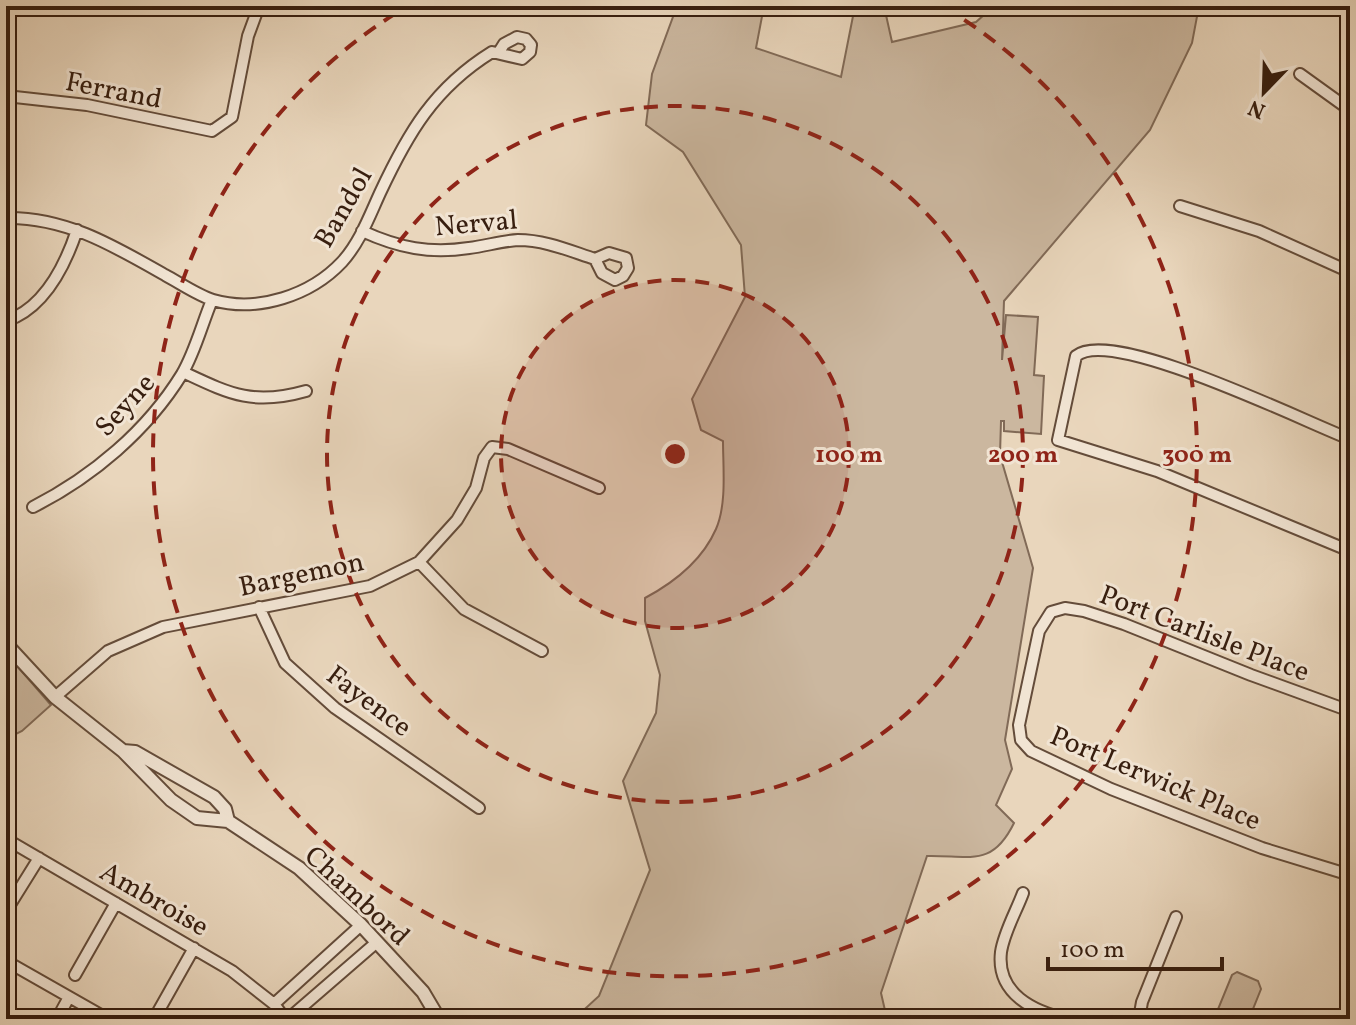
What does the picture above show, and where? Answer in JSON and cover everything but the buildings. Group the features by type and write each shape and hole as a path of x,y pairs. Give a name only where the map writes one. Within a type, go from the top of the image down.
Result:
{"street":[{"name":"Ferrand","path":"6,96 87,105 212,131 232,117 248,36 259,6"},
{"name":"Bandol","path":"6,218 53,223 115,245 212,300 257,303 280,299 303,291 337,267 352,251 399,155 419,122 445,87 466,68 492,52 499,52"},
{"path":"1300,74 1350,110"},
{"path":"1180,206 1259,231 1350,272"},
{"path":"6,321 36,302 55,281 77,230"},
{"name":"Nerval","path":"362,231 418,251 529,241 595,259"},
{"name":"Seyne","path":"33,507 65,491 131,437 183,372 212,300"},
{"path":"1350,439 1200,375 1104,350 1085,350 1076,356 1072,364 1058,440 1157,471 1350,551"},
{"path":"183,372 234,394 255,399 285,397 306,391"},
{"name":"Bargemon","path":"55,697 108,651 163,627 370,586 419,562 457,520 476,488 484,458 492,447 508,449 599,488"},
{"path":"419,562 464,609 542,651"},
{"name":"Fayence","path":"259,607 285,663 335,708 479,808"},
{"name":"Port Carlisle Place","path":"1032,665 1043,622 1051,612 1065,608 1124,624 1350,711"},
{"name":"Chambord","path":"6,644 55,697 123,751 169,797 197,818 226,815"},
{"name":"Port Lerwick Place","path":"1032,665 1019,725 1021,740 1031,751 1186,820 1350,875"},
{"name":"Chambord","path":"123,751 135,752 214,797 226,815 299,868 377,942 423,992 439,1019"},
{"path":"169,797 181,777"},
{"name":"Ambroise","path":"6,839 232,971 274,1004 286,1019 377,942"},
{"path":"6,911 39,858"},
{"path":"1023,893 1001,952 1004,977 1010,990 1029,1007 1068,1019"},
{"path":"75,975 116,903"},
{"path":"1139,1019 1142,1002 1176,917"},
{"path":"274,1004 361,925"},
{"path":"154,1019 194,948"},
{"path":"6,961 108,1019"},
{"path":"57,1019 69,997"}],"shaded area":[{"path":"677,6 764,6 756,48 841,77 855,6 884,6 892,42 976,22 994,6 1199,6 1192,43 1150,130 1004,301 1002,360 1006,315 1038,317 1034,375 1044,376 1041,434 1004,431 1004,421 1001,421 1000,455 1033,568 1005,740 1012,769 996,805 1014,823 1006,837 988,853 968,857 927,856 881,993 887,1019 574,1019 599,996 650,870 623,781 656,713 660,675 645,621 645,598 677,578 695,561 716,529 724,485 723,441 701,430 692,399 745,297 741,245 683,152 646,125 652,74"},
{"path":"6,653 51,705 22,731 6,739"},
{"path":"1237,972 1258,981 1261,989 1249,1019 1214,1019 1232,975"}]}
